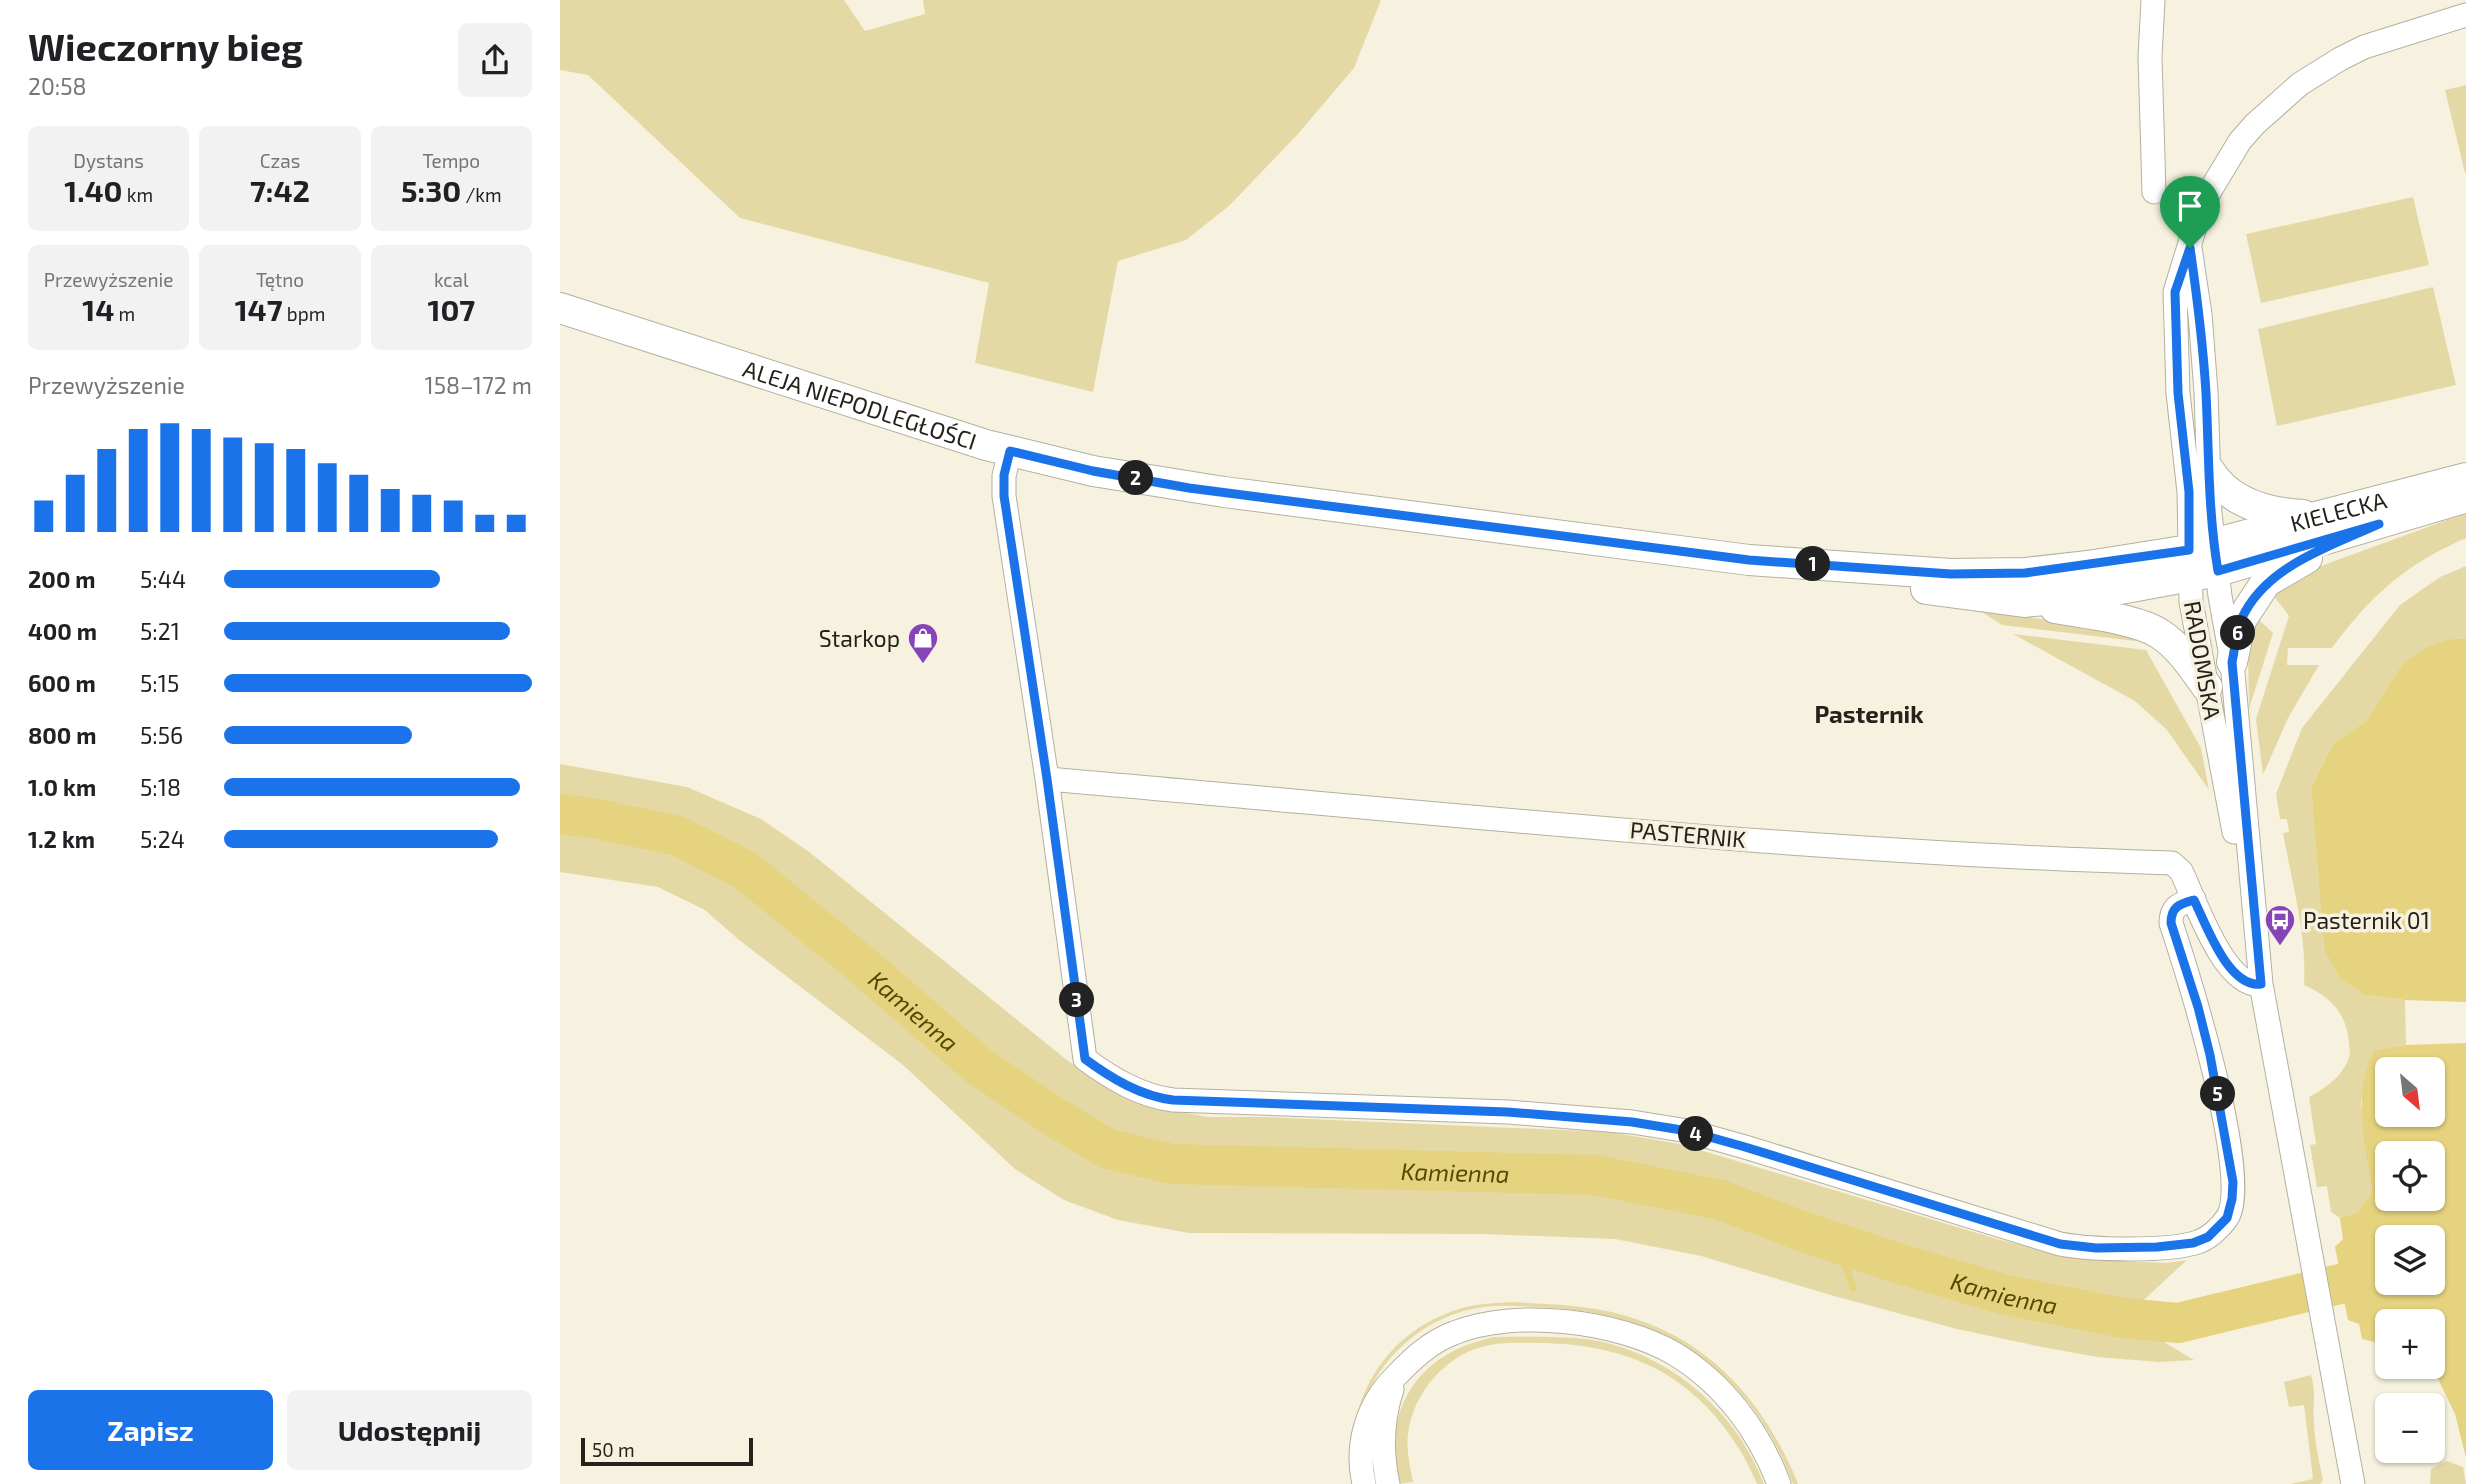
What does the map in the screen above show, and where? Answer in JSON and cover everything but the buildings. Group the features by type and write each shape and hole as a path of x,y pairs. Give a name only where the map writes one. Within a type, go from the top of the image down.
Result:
{"main road":[{"name":"ALEJA NIEPODLEGŁOŚCI","path":"560,308 1010,451 1093,471 1189,488 1749,560 2024,602 2077,597 2203,561"},
{"path":"2208,470 2223,489 2249,504 2267,511 2317,516"},
{"name":"KIELECKA","path":"2203,561 2317,516 2466,478"},
{"name":"KIELECKA","path":"2203,561 2379,524 2466,498"},
{"path":"2232,662 2241,620 2266,582 2299,561 2379,524"},
{"name":"ALEJA NIEPODLEGŁOŚCI","path":"1749,560 1951,574 2025,573 2203,561"},
{"path":"2024,602 2149,628 2179,650 2207,687"}],"street":[{"path":"2153,0 2150,57 2154,192"},
{"path":"2203,561 2189,492 2178,393 2175,292 2202,204 2226,163 2255,124 2292,90 2324,68 2364,47 2466,15"},
{"path":"2190,248 2200,314 2208,470 2203,561"},
{"path":"1010,451 1004,475 1004,496 1047,779 1085,1059 1116,1081 1157,1097 1173,1100 1555,1115 1632,1122 1688,1131 1824,1169 2039,1238 2081,1248 2157,1247 2193,1243 2208,1237 2222,1223 2230,1212 2232,1199 2230,1155 2201,1017 2171,923 2171,914 2177,905 2194,900"},
{"name":"RADOMSKA","path":"2203,561 2232,662 2261,984 2353,1484"},
{"name":"RADOMSKA","path":"2203,561 2190,602 2255,935"},
{"name":"PASTERNIK","path":"1047,779 1789,843 2044,859 2172,863 2181,871 2229,967 2246,982 2261,984"},
{"path":"1364,1484 1360,1455 1366,1422 1380,1395 1401,1370 1432,1344 1452,1333 1488,1323 1523,1320 1587,1324 1622,1331 1655,1343 1674,1354 1709,1378 1725,1395 1753,1431 1779,1484"},
{"path":"1388,1484 1384,1460 1384,1430 1391,1392 1401,1370"}],"shaded area":[{"path":"560,0 844,0 865,31 925,14 923,0 1381,0 1354,68 1297,135 1230,205 1186,240 1118,261 1093,392 975,363 989,283 740,218 588,75 560,70"},
{"path":"2466,85 2466,173 2465,173 2445,90"},
{"path":"2413,197 2429,265 2261,303 2246,234"},
{"path":"2433,287 2456,385 2277,426 2258,329"},
{"path":"2466,513 2466,538 2425,559 2391,583 2361,612 2332,648 2288,648 2287,665 2319,665 2288,718 2263,775 2256,719 2289,616 2273,595 2310,570"},
{"path":"2466,566 2466,638 2451,639 2402,664 2367,720 2333,744 2311,788 2324,949 2365,995 2405,1000 2406,1045 2376,1050 2361,1102 2372,1192 2358,1212 2340,1218 2331,1212 2327,1186 2317,1187 2310,1145 2316,1144 2309,1097 2328,1085 2348,1062 2348,1033 2336,1007 2304,985 2301,928 2283,833 2289,832 2287,819 2280,819 2276,794 2302,728 2400,605 2440,577"},
{"path":"1977,609 2136,634 2135,641 2002,625"},
{"path":"2255,616 2273,633 2249,709 2248,643"},
{"path":"2013,634 2146,650 2201,748 2209,790 2167,730 2135,701"},
{"path":"2466,638 2466,1002 2405,1000 2365,995 2340,978 2324,949 2311,788 2333,744 2367,720 2402,664 2428,647 2451,639"},
{"path":"560,764 687,787 761,819 808,851 1068,1061 1128,1097 1169,1110 1208,1117 1265,1117 1609,1132 1680,1144 1997,1239 2050,1252 2115,1261 2167,1263 2187,1260 2124,1318 2194,1360 2159,1362 2097,1357 2037,1346 1957,1329 1701,1256 1615,1239 1482,1234 1189,1233 1118,1220 1064,1200 1015,1169 903,1065 739,940 705,910 658,887 560,872"},
{"path":"2466,1043 2466,1458 2455,1414 2438,1379 2445,1379 2445,1309 2375,1309 2375,1342 2362,1339 2359,1324 2348,1320 2342,1290 2348,1287 2347,1278 2341,1277 2335,1247 2343,1239 2340,1218 2358,1212 2372,1192 2362,1101 2368,1067 2375,1050 2406,1045"},
{"path":"1514,1302 1589,1308 1626,1316 1660,1328 1691,1345 1718,1366 1743,1391 1764,1419 1798,1484 1793,1484 1777,1447 1745,1399 1718,1371 1685,1347 1649,1329 1612,1317 1573,1310 1510,1306 1484,1307 1443,1318 1425,1328 1393,1356 1369,1390 1361,1410 1357,1436 1356,1484 1352,1484 1354,1425 1362,1398 1375,1373 1392,1351 1412,1332 1437,1318 1466,1307"},
{"path":"1495,1337 1586,1339 1615,1345 1670,1370 1716,1408 1735,1431 1752,1457 1764,1484 1757,1484 1730,1435 1706,1406 1662,1372 1633,1359 1602,1350 1554,1343 1520,1343 1496,1344 1475,1349 1460,1356 1435,1376 1417,1403 1411,1418 1408,1446 1413,1482 1397,1484 1394,1456 1396,1431 1402,1408 1412,1388 1426,1370 1445,1356 1468,1345"},
{"path":"2311,1375 2314,1389 2315,1438 2323,1480 2320,1484 2290,1484 2313,1479 2304,1405 2289,1407 2284,1382"},
{"path":"2445,1462 2463,1467 2466,1484 2430,1484 2431,1469"}],"waterway":[{"name":"Kamienna","path":"560,814 593,818 678,836 745,870 856,960 980,1067 1108,1149 1172,1164 1595,1175 1721,1200 1801,1231 1900,1264 2006,1295 2124,1318 2178,1323 2348,1282 2382,1284 2406,1309"},
{"path":"1839,1244 1853,1288"}],"place":[{"name":"Starkop","path":"923,665"},
{"name":"Pasternik 01","path":"2280,947"}],"district":[{"name":"Pasternik","path":"1869,713"}],"route":[{"path":"2190,248 2200,314 2210,514 2218,571 2379,524 2299,561 2266,582 2241,620 2232,662 2261,984 2246,982 2229,967 2194,900 2177,905 2171,914 2171,923 2210,1055 2231,1168 2233,1191 2230,1212 2217,1230 2208,1237 2197,1242 2157,1247 2081,1248 2039,1238 1824,1169 1688,1131 1579,1116 1164,1099 1116,1081 1085,1059 1047,779 1004,496 1004,475 1010,451 1093,471 1189,488 1749,560 1951,574 2025,573 2189,550 2189,492 2178,393 2175,292 2190,248"}]}
